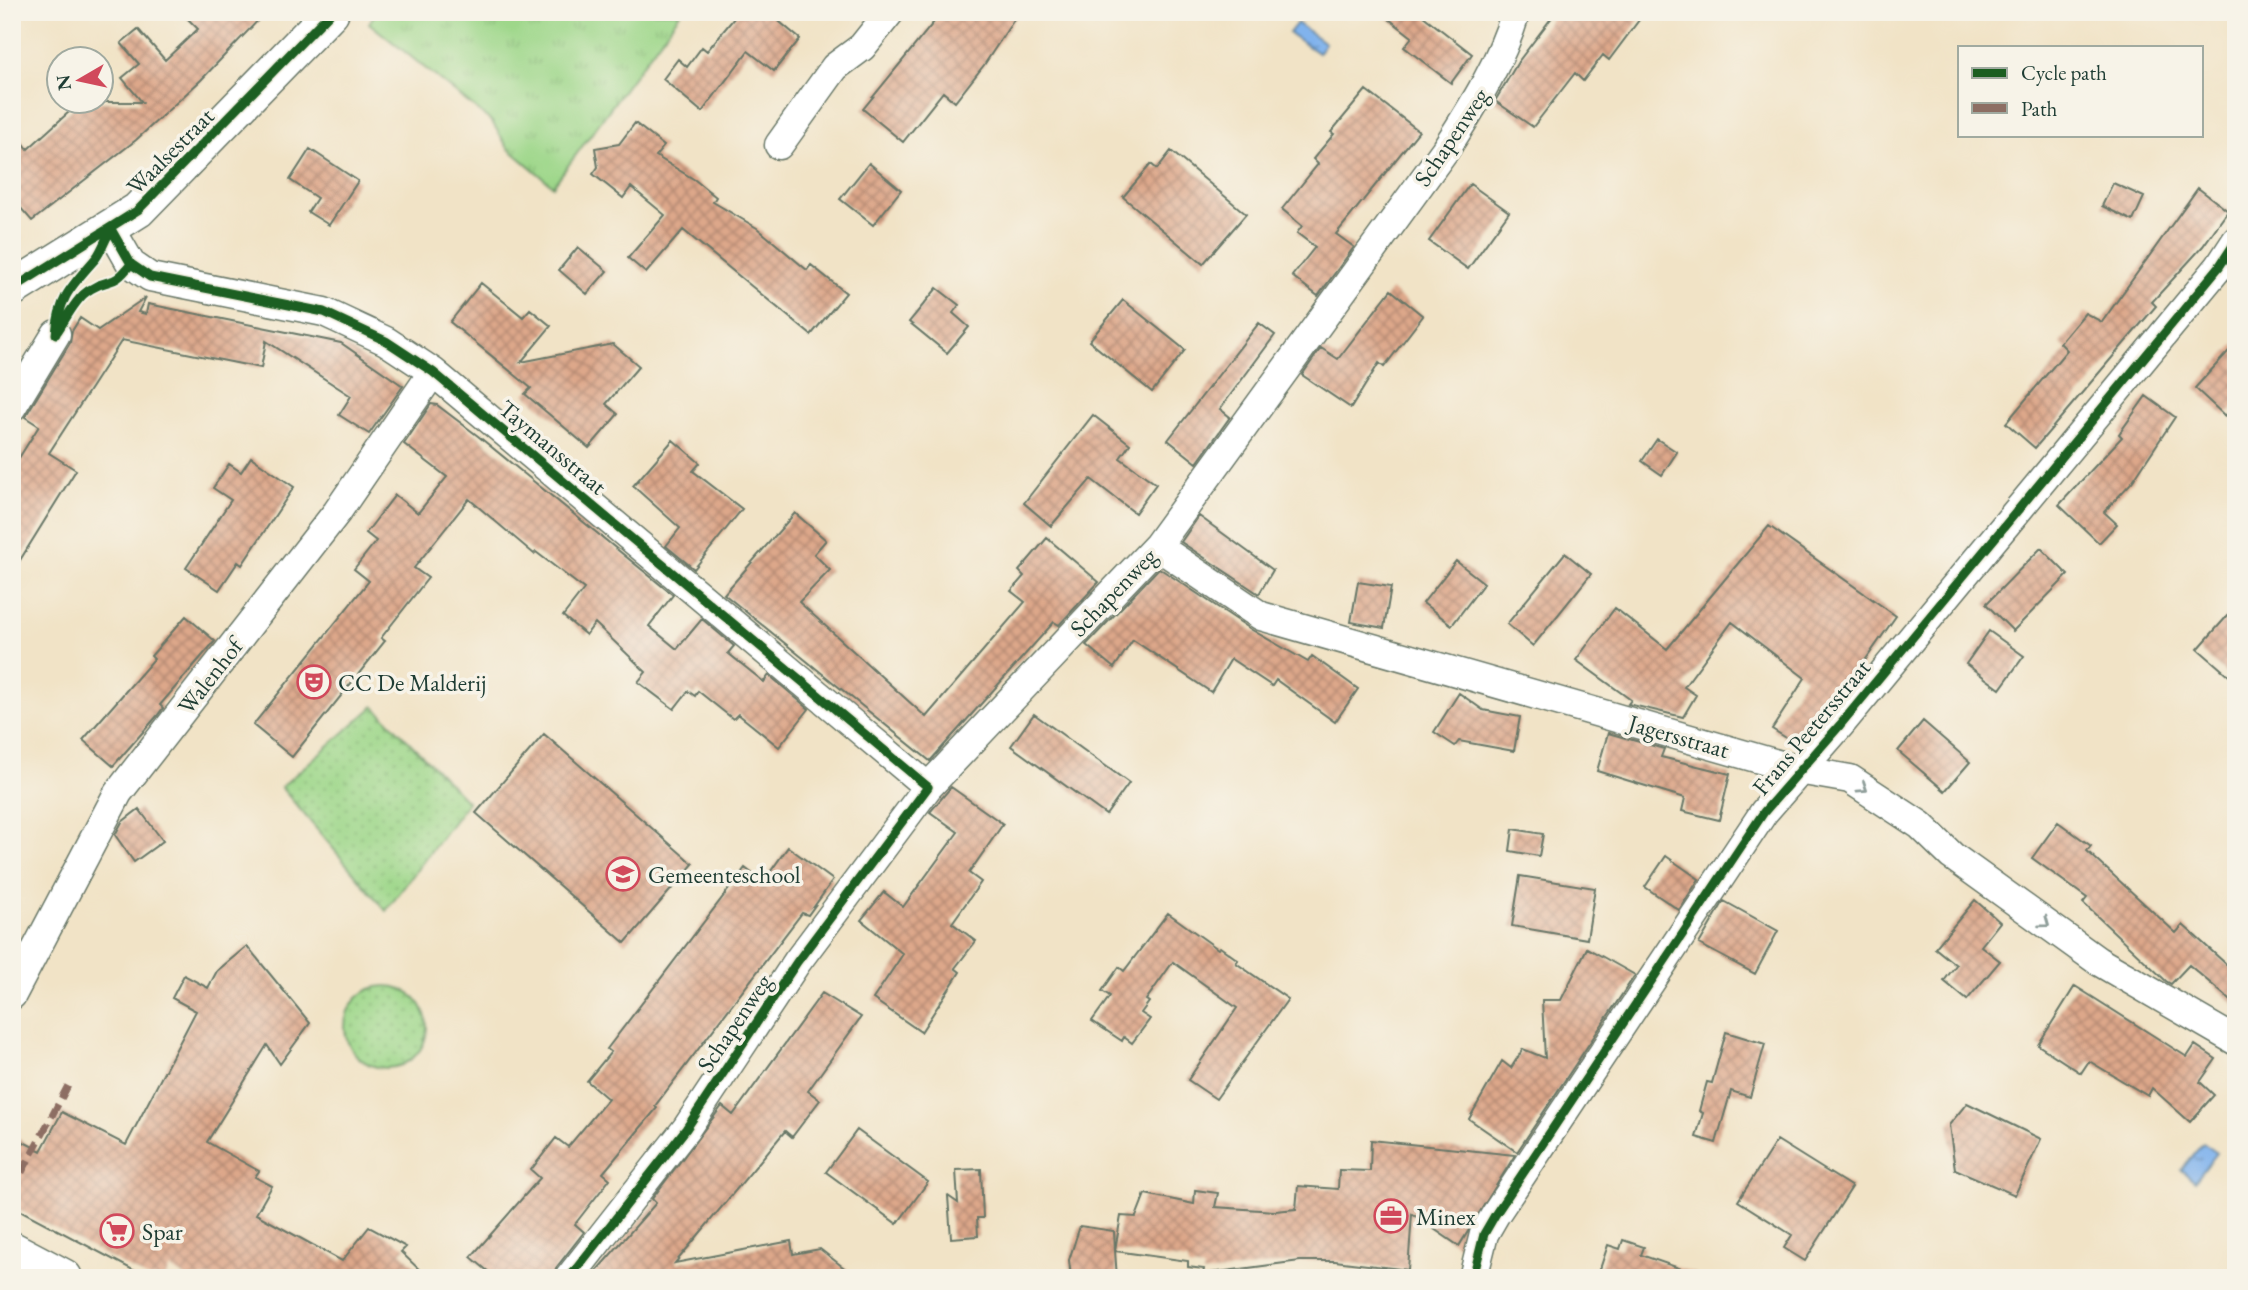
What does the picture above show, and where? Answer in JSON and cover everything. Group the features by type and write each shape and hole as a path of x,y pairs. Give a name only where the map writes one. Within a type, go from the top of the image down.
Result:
{"main road":[{"path":"12,1251 63,1278"}],"street":[{"name":"Waalsestraat","path":"12,289 138,211 331,12"},
{"path":"779,145 835,67 862,47 890,12"},
{"name":"Schapenweg","path":"569,1278 686,1129 797,962 928,787 1157,546 1452,139 1486,88 1516,12"},
{"name":"Taymansstraat","path":"111,229 131,264 150,277 324,312 386,341 433,372 928,787"},
{"name":"Frans Peetersstraat","path":"1473,1278 1484,1234 1746,838 1798,770 1849,715 2219,267 2236,241"},
{"path":"12,407 56,334"},
{"name":"Walenhof","path":"12,995 118,793 337,512 433,372"},
{"name":"Jagersstraat","path":"1157,546 1261,616 1798,770 1850,779 1920,825 1952,856 2098,961 2236,1041"}],"green space":[{"path":"376,12 681,12 553,186 508,148 492,122 369,23"},
{"path":"374,706 468,802 386,911 281,787"},
{"path":"386,986 402,989 415,998 424,1011 427,1027 424,1043 415,1056 402,1065 386,1068 370,1065 357,1056 348,1043 345,1027 348,1011 357,998 370,989"}],"water":[{"path":"1297,23 1325,43 1318,53 1289,33"},
{"path":"2203,1143 2217,1153 2195,1181 2181,1170"}],"building":[{"path":"181,12 266,12 201,80 136,140 32,221 12,198 12,128 28,149 65,116 116,116 116,102 142,102 122,78 139,64 121,43 138,29 165,60 198,29"},
{"path":"739,12 768,12 800,39 774,71 748,51 702,112 663,79 678,59 687,67 702,47 707,51"},
{"path":"942,12 1019,12 984,65 955,102 943,92 903,142 863,109"},
{"path":"1380,12 1418,12 1472,54 1451,83 1404,47 1412,37"},
{"path":"1556,12 1645,12 1609,60 1603,55 1583,81 1575,73 1533,127 1495,101 1518,62"},
{"path":"1366,90 1419,131 1336,234 1354,247 1318,296 1292,276 1315,247 1297,233 1302,226 1282,209 1318,164 1313,159 1334,134 1331,132"},
{"path":"635,123 664,146 656,156 695,180 716,197 713,202 757,228 807,270 811,265 846,293 811,335 683,230 646,273 628,258 665,215 631,187 623,198 593,174 598,167 595,148 619,144"},
{"path":"310,149 358,181 329,225 308,212 317,198 290,180"},
{"path":"1171,151 1246,214 1203,264 1123,197 1151,164 1157,169"},
{"path":"869,163 901,190 873,225 840,199"},
{"path":"2113,183 2144,197 2133,221 2102,206"},
{"path":"1470,184 1509,212 1468,269 1429,241"},
{"path":"2198,188 2228,211 2203,246 2152,302 2156,306 2035,448 2006,423 2067,350 2060,343 2085,313 2102,322"},
{"path":"578,247 607,271 587,294 559,270"},
{"path":"481,283 523,317 530,309 551,326 521,362 613,344 639,366 606,404 618,414 589,448 525,394 531,388 450,322"},
{"path":"937,288 959,305 953,313 969,327 947,353 909,322"},
{"path":"1391,290 1423,316 1384,367 1379,363 1351,408 1302,375 1321,348 1338,359"},
{"path":"146,297 138,312 146,314 148,304 341,343 403,386 369,434 339,415 351,396 266,341 261,368 122,340 49,453 76,470 12,573 12,469 39,426 25,417 70,343 72,331 80,318 98,330"},
{"path":"1123,300 1185,350 1152,392 1089,341"},
{"path":"1259,323 1275,335 1220,409 1230,417 1197,463 1168,440"},
{"path":"2236,343 2236,405 2225,416 2195,388"},
{"path":"2146,396 2175,417 2132,482 2104,512 2117,524 2099,543 2059,505 2122,437 2119,434"},
{"path":"431,404 437,405 478,436 673,595 649,626 677,649 702,619 734,646 728,653 764,682 769,675 809,709 779,747 738,714 733,719 698,691 695,696 688,691 674,709 638,682 646,672 595,623 586,635 563,616 584,589 536,552 534,554 469,499 414,568 428,578 381,638 385,641 292,757 253,725 369,581 354,569 376,541 366,533 395,495 418,513 447,477 404,444"},
{"path":"1093,415 1130,444 1120,458 1156,484 1135,513 1091,479 1051,526 1024,503"},
{"path":"1657,439 1677,452 1662,475 1642,461"},
{"path":"673,440 700,463 693,471 742,509 694,569 666,546 680,528 633,486"},
{"path":"251,457 294,487 242,565 238,562 219,590 186,568 231,500 213,488 229,464 241,472"},
{"path":"795,513 826,540 814,554 830,570 799,602 926,717 1025,602 1011,591 1024,576 1019,571 1047,538 1099,582 1059,625 1054,622 930,761 724,594"},
{"path":"1199,516 1273,570 1259,594 1181,542"},
{"path":"1769,526 1896,616 1836,702 1831,698 1799,746 1772,729 1805,678 1732,622 1684,687 1696,695 1683,717 1628,704 1631,700 1576,660 1615,608 1667,649"},
{"path":"2041,548 2068,575 2013,631 1986,604"},
{"path":"1565,553 1591,574 1533,646 1507,624"},
{"path":"1456,561 1484,583 1452,625 1423,603"},
{"path":"1159,568 1252,630 1308,662 1312,656 1358,689 1335,722 1276,680 1272,686 1231,659 1211,692 1133,640 1114,668 1086,645"},
{"path":"1358,582 1391,587 1384,628 1351,622"},
{"path":"2236,606 2236,682 2198,649"},
{"path":"186,616 215,641 160,705 163,708 157,716 113,766 83,740 154,659 151,656"},
{"path":"1989,631 2024,656 2000,689 1966,664"},
{"path":"1459,693 1483,710 1520,717 1514,751 1459,741 1455,746 1434,732"},
{"path":"1034,714 1129,783 1106,815 1011,746"},
{"path":"1923,721 1970,762 1945,791 1898,751"},
{"path":"1608,733 1664,749 1661,757 1730,774 1719,820 1682,811 1685,798 1597,771"},
{"path":"544,734 693,864 625,943 476,813"},
{"path":"951,787 1003,824 969,873 981,882 952,923 976,941 955,968 960,972 921,1032 873,999 903,954 861,920 884,892 903,907 958,832 930,812"},
{"path":"139,809 163,841 134,862 115,835 122,822"},
{"path":"2058,822 2091,846 2087,851 2176,933 2183,925 2236,973 2236,1005 2189,965 2171,984 2166,981 2083,903 2087,898 2032,858"},
{"path":"1513,829 1543,834 1539,856 1510,851"},
{"path":"788,847 833,880 808,915 802,913 655,1106 657,1108 603,1173 610,1179 575,1224 584,1232 556,1268 553,1278 496,1278 471,1257 540,1178 531,1170 556,1138 568,1147 608,1099 587,1081 611,1052 607,1049 745,868 763,882"},
{"path":"1666,856 1699,879 1679,910 1645,887"},
{"path":"1520,876 1595,888 1587,939 1512,926"},
{"path":"1975,900 2000,922 1981,946 2000,961 1967,1000 1944,981 1956,965 1935,948"},
{"path":"1724,901 1778,931 1755,974 1699,944"},
{"path":"1168,913 1218,949 1220,947 1238,960 1236,963 1288,999 1216,1099 1188,1080 1237,1008 1173,962 1146,1000 1149,1002 1141,1013 1150,1019 1132,1043 1124,1037 1122,1041 1092,1021 1110,996 1102,991 1119,967 1124,971"},
{"path":"247,946 310,1023 280,1064 267,1045 207,1142 259,1171 255,1177 272,1186 256,1214 342,1261 369,1227 406,1247 401,1252 428,1278 187,1278 170,1268 165,1278 148,1278 12,1206 12,1136 41,1151 62,1112 126,1145 196,1011 172,998 184,975 208,988 217,971"},
{"path":"1587,948 1635,975 1517,1152 1469,1119 1502,1061 1511,1068 1523,1049 1545,1058 1542,1000 1561,1000"},
{"path":"2075,986 2187,1057 2195,1045 2216,1059 2200,1082 2214,1095 2190,1122 2152,1088 2148,1096 2089,1061 2081,1073 2038,1045"},
{"path":"822,993 861,1017 808,1091 820,1100 792,1137 785,1131 675,1263 791,1241 793,1254 820,1249 857,1278 590,1278 656,1203 652,1199 722,1106 733,1115"},
{"path":"1726,1032 1765,1044 1750,1097 1731,1091 1716,1143 1696,1137 1703,1113 1699,1111 1707,1082 1712,1083"},
{"path":"1967,1103 2041,1139 2015,1195 1955,1169 1949,1125"},
{"path":"857,1130 928,1182 897,1224 826,1172"},
{"path":"1371,1140 1515,1155 1459,1246 1412,1214 1408,1270 1335,1261 1300,1261 1203,1274 1204,1269 1188,1267 1188,1261 1115,1251 1117,1278 1071,1278 1069,1260 1080,1226 1114,1231 1115,1250 1121,1216 1136,1217 1145,1194 1194,1204 1195,1190 1218,1193 1215,1207 1275,1211 1296,1209 1298,1186 1338,1189 1339,1170 1370,1171"},
{"path":"1777,1140 1852,1187 1805,1261 1784,1248 1792,1235 1738,1201"},
{"path":"981,1169 983,1218 977,1218 978,1236 951,1238 948,1196 958,1203 956,1170"},
{"path":"1623,1240 1644,1247 1641,1255 1696,1274 1695,1278 1597,1278 1608,1245 1620,1249"}],"marked path":[{"path":"12,1191 71,1080"}],"cycle path":[{"path":"12,289 138,210 331,12"},
{"path":"111,229 131,264 150,277 324,312 386,341 433,372 928,787 797,962 686,1129 569,1278"},
{"path":"56,334 60,310 68,292 98,255 111,229"},
{"path":"1473,1278 1484,1234 1495,1215 1764,812 1840,725 2219,267 2236,241"},
{"path":"57,332 76,302 86,292 115,279 131,264"}],"place":[{"name":"CC De Malderij","path":"314,682"},
{"name":"Gemeenteschool","path":"623,874"},
{"name":"Minex","path":"1391,1216"},
{"name":"Spar","path":"117,1231"}]}
